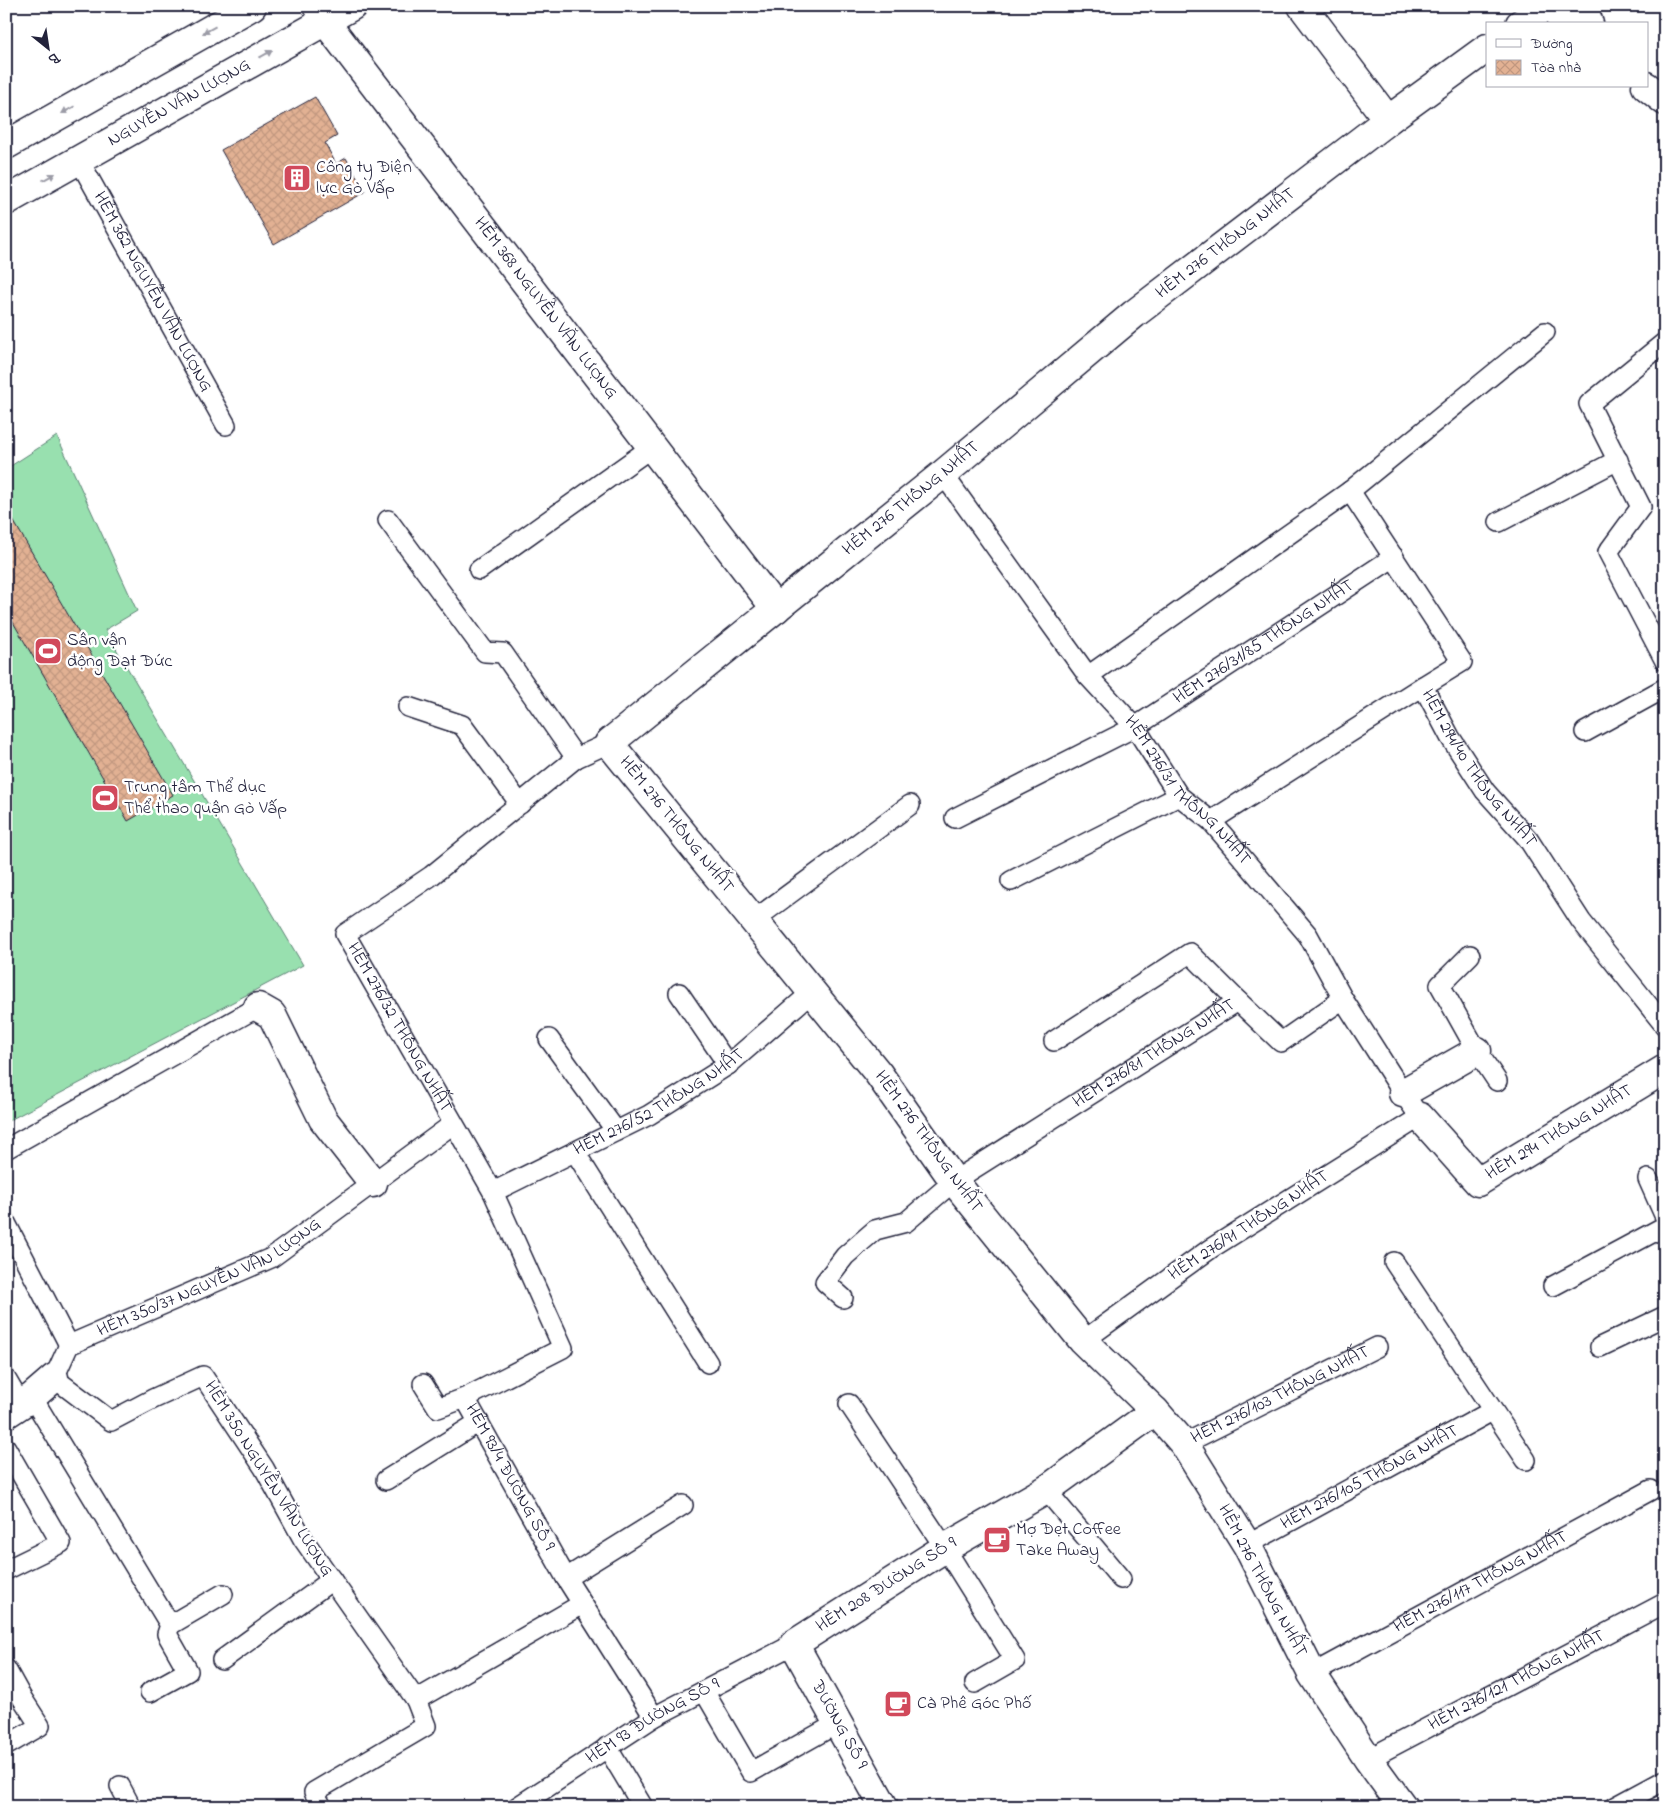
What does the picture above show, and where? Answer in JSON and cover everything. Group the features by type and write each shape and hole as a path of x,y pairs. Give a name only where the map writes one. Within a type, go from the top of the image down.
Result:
{"street":[{"path":"6,145 252,6"},
{"name":"NGUYỄN VĂN LƯỢNG","path":"6,201 79,160 321,14 352,6"},
{"path":"1302,6 1388,120"},
{"path":"1523,22 1547,6 1567,22"},
{"path":"1586,6 1588,22"},
{"name":"HẺM 368 NGUYỄN VĂN LƯỢNG","path":"321,14 776,609"},
{"name":"HẺM 276 THỐNG NHẤT","path":"1403,1807 1368,1759 1312,1674 1247,1546 1184,1444 1082,1341 954,1181 878,1073 609,743 943,474 1134,314 1388,120 1486,49"},
{"path":"1648,88 1665,101"},
{"path":"258,1007 272,1015 323,1119 373,1183"},
{"path":"1403,1093 1477,1051"},
{"name":"HẺM 294 THỐNG NHẤT","path":"1420,1117 1478,1182 1665,1068"},
{"path":"19,1405 54,1378"},
{"name":"HẺM 208 ĐƯỜNG SỐ 9","path":"794,1644 945,1548 1046,1490 1154,1412"},
{"name":"ĐƯỜNG SỐ 9","path":"794,1644 884,1807"}],"lane":[{"name":"HẺM 362 NGUYỄN VĂN LƯỢNG","path":"79,160 226,425"},
{"path":"1088,676 1350,491 1545,332"},
{"path":"1665,342 1590,404 1641,508 1608,552 1665,661"},
{"path":"479,570 652,447"},
{"path":"1499,522 1618,460"},
{"name":"HẺM 276/31 THỐNG NHẤT","path":"943,474 1088,676 1136,727 1179,796 1211,820 1308,935 1343,999 1420,1117"},
{"name":"HẺM 294/40 THỐNG NHẤT","path":"1350,491 1462,662 1423,686 1450,736 1485,791 1528,840 1581,921 1665,1026"},
{"path":"388,520 485,652 503,653 576,758"},
{"name":"HẺM 276/31/85 THỐNG NHẤT","path":"955,818 1136,727 1394,557"},
{"path":"1211,820 1423,686"},
{"path":"1585,732 1665,688"},
{"path":"408,707 462,725 520,804"},
{"name":"HẺM 276/32 THỐNG NHẤT","path":"493,1192 345,934 431,876 576,758 609,743"},
{"path":"1011,881 1179,796"},
{"path":"754,920 910,805"},
{"name":"HẺM 276/81 THỐNG NHẤT","path":"843,1298 825,1282 845,1256 875,1230 906,1222 954,1181 1238,1001 1190,954 1054,1041"},
{"path":"1470,955 1440,985 1477,1051 1497,1081"},
{"path":"679,993 728,1065"},
{"name":"HẺM 276/52 THỐNG NHẤT","path":"493,1192 649,1115 728,1065 811,993"},
{"path":"1238,1001 1281,1042 1343,999"},
{"path":"6,1149 258,1007"},
{"path":"550,1039 616,1131"},
{"name":"HẺM 276/91 THỐNG NHẤT","path":"1082,1341 1210,1249 1420,1117"},
{"name":"HẺM 350/37 NGUYỄN VĂN LƯỢNG","path":"69,1345 271,1258 453,1124"},
{"path":"575,1152 708,1363"},
{"path":"1648,1179 1665,1217"},
{"name":"HẺM 93/4 ĐƯỜNG SỐ 9","path":"493,1192 563,1348 465,1398 566,1578 654,1717"},
{"path":"6,1223 69,1345 54,1378"},
{"path":"1553,1286 1665,1226"},
{"path":"1394,1262 1526,1460"},
{"path":"1600,1347 1665,1316"},
{"name":"HẺM 276/103 THỐNG NHẤT","path":"1184,1444 1376,1347"},
{"name":"HẺM 350 NGUYỄN VĂN LƯỢNG","path":"54,1378 111,1421 203,1376 264,1468 303,1539 416,1700 426,1726 314,1792 322,1807"},
{"path":"6,1378 19,1405 170,1625"},
{"path":"423,1384 438,1408 465,1398"},
{"path":"849,1404 945,1548 1015,1660 975,1683"},
{"name":"HẺM 276/105 THỐNG NHẤT","path":"1247,1546 1492,1411"},
{"path":"386,1480 479,1422"},
{"path":"6,1448 62,1543 6,1570"},
{"path":"1046,1490 1121,1579"},
{"name":"HẺM 276/117 THỐNG NHẤT","path":"1312,1674 1651,1490"},
{"path":"566,1578 683,1505"},
{"path":"222,1660 332,1580"},
{"path":"150,1692 188,1671 167,1634 170,1625 223,1594"},
{"name":"HẺM 276/121 THỐNG NHẤT","path":"1368,1759 1665,1603"},
{"path":"416,1700 582,1604"},
{"name":"HẺM 93 ĐƯỜNG SỐ 9","path":"517,1807 654,1717 794,1644"},
{"path":"6,1669 40,1726 9,1744"},
{"path":"704,1691 751,1772 838,1723"},
{"path":"607,1747 642,1807"},
{"path":"1615,1807 1665,1780"},
{"path":"120,1786 131,1807"}],"green space":[{"name":"Trung tâm Thể dục Thể thao quận Gò Vấp","path":"57,436 137,611 105,630 303,965 6,1122 6,469"}],"building":[{"name":"Công ty Điện lực Gò Vấp","path":"315,97 337,136 325,143 336,164 346,158 365,192 274,244 221,150"},
{"path":"6,508 173,795 128,821 6,610"}],"place":[{"name":"Công ty Điện lực Gò Vấp","path":"297,178"},
{"name":"Sân vận động Đạt Đức","path":"48,651"},
{"name":"Trung tâm Thể dục Thể thao quận Gò Vấp","path":"105,798"},
{"name":"Mợ Đẹt Coffee Take Away","path":"997,1540"},
{"name":"Cà Phê Góc Phố","path":"898,1704"}]}
